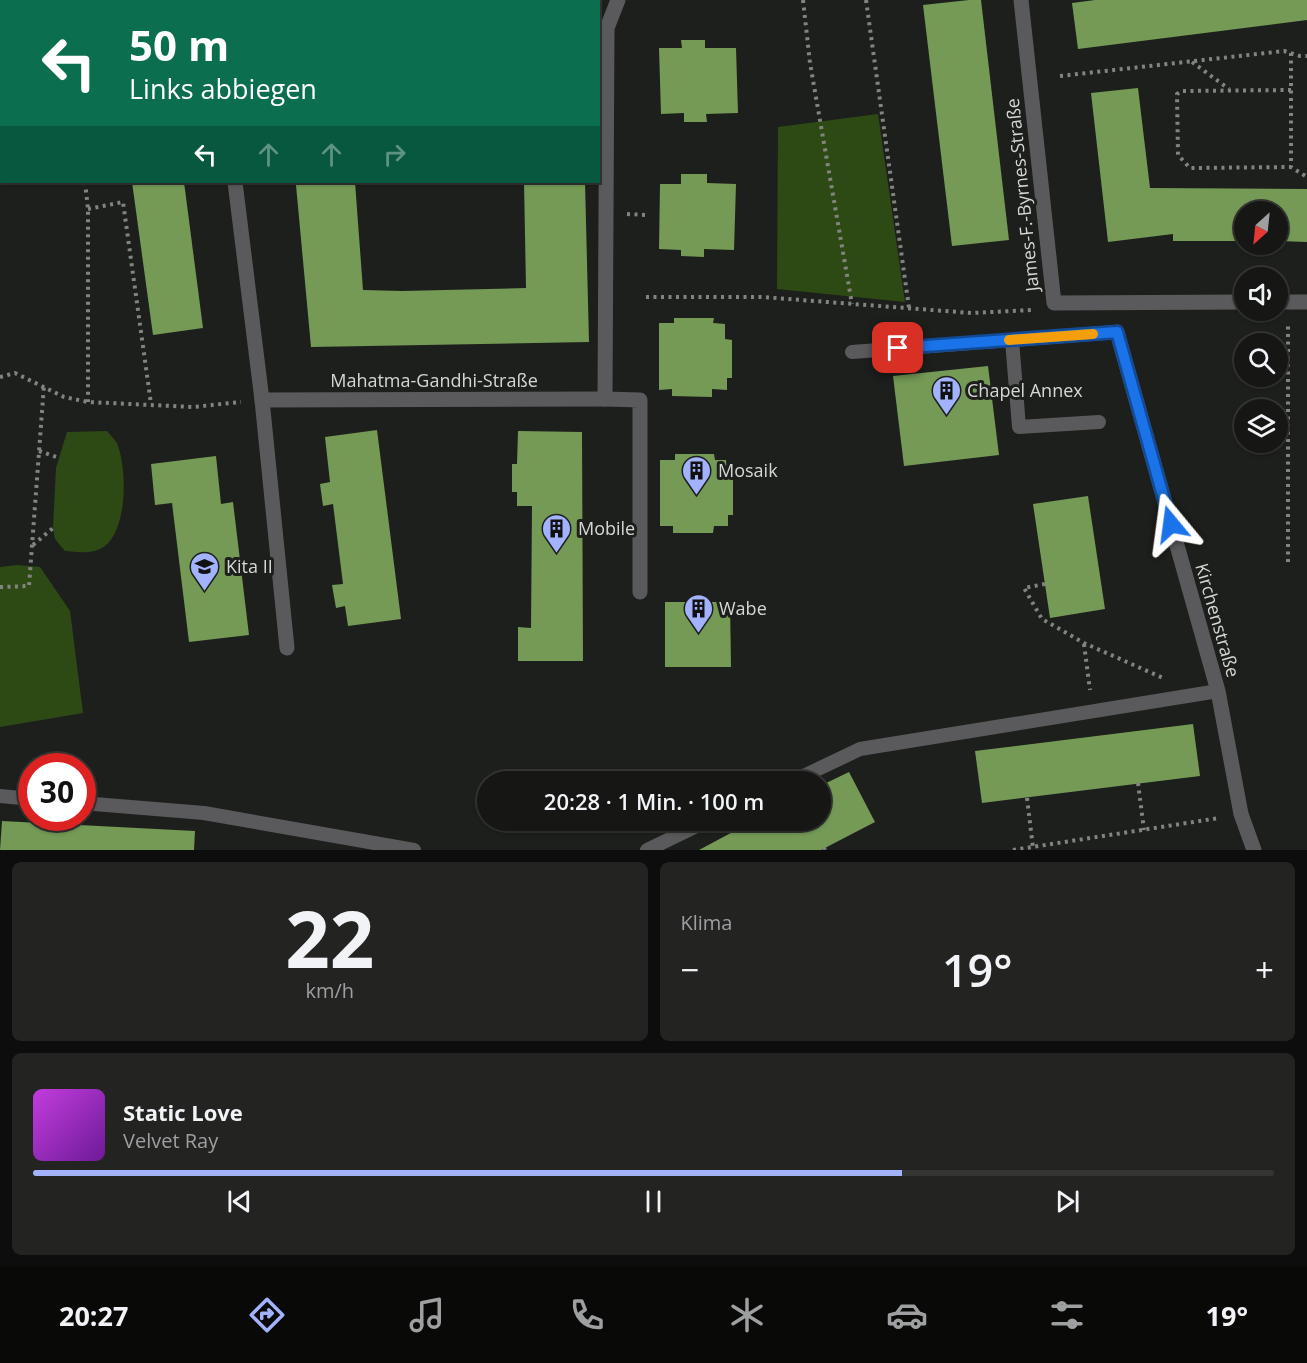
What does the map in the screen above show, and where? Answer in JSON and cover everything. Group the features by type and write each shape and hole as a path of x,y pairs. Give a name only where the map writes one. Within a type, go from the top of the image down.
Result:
{"street":[{"path":"606,399 607,28 618,0"},
{"name":"James-F.-Byrnes-Straße","path":"1021,0 1054,303 1234,302"},
{"path":"236,183 262,400 287,648"},
{"path":"1288,302 1307,302"},
{"name":"Kirchenstraße","path":"1117,332 1218,691 1240,814 1254,850"},
{"name":"Mahatma-Gandhi-Straße","path":"262,400 640,400 640,592"}],"lane":[{"path":"852,352 1117,332"},
{"path":"1012,340 1019,427 1099,422"},
{"path":"813,771 860,748 1218,691"},
{"path":"0,796 18,798"},
{"path":"96,804 204,813 414,850"},
{"path":"647,850 686,831"}],"path":[{"path":"803,0 810,63 852,304"},
{"path":"866,0 909,309"},
{"path":"1060,76 1284,51 1307,56"},
{"path":"1291,53 1292,167"},
{"path":"1191,61 1229,89"},
{"path":"1291,90 1182,91 1177,94 1178,155 1190,168 1292,167 1307,177"},
{"path":"85,183 88,209 88,402"},
{"path":"88,209 123,202 151,404"},
{"path":"646,297 762,297 971,313 1038,310 1054,303"},
{"path":"1283,321 1288,562"},
{"path":"0,377 15,373 44,385 63,397 88,402 193,407 262,400"},
{"path":"0,587 29,586 44,385"},
{"path":"39,451 59,458"},
{"path":"32,545 53,528"},
{"path":"1045,584 1024,588 1042,620 1084,643 1199,694"},
{"path":"1084,643 1093,711"},
{"path":"1138,783 1144,830"},
{"path":"1027,798 1033,848"},
{"path":"1013,850 1240,814"}],"green space":[{"path":"878,114 905,302 777,289 778,127"},
{"path":"107,431 117,444 123,470 123,498 118,526 113,537 102,548 86,552 65,551 55,539 53,528 56,468 67,432"},
{"path":"17,565 40,567 70,611 83,713 0,727 0,567"}],"building":[{"path":"981,0 1009,240 952,246 923,5"},
{"path":"1095,0 1307,0 1307,20 1078,49 1072,3"},
{"path":"681,40 705,40 705,48 736,48 738,113 706,114 707,122 684,122 684,113 661,114 659,48 682,48"},
{"path":"1138,88 1150,188 1307,189 1307,242 1288,241 1288,201 1234,201 1234,241 1173,241 1173,234 1108,242 1091,93"},
{"path":"681,174 707,174 707,183 736,184 734,250 704,249 704,257 681,256 681,250 659,249 660,184 681,184"},
{"path":"132,183 184,183 203,328 153,335"},
{"path":"355,183 363,290 402,291 526,288 524,183 585,183 589,342 311,347 296,185"},
{"path":"674,318 714,318 713,323 725,324 725,339 732,340 732,378 727,378 727,390 712,389 712,397 672,396 672,389 659,390 659,323 674,323"},
{"name":"Chapel Annex","path":"988,366 999,455 904,466 893,376"},
{"path":"377,430 401,619 348,626 345,606 336,608 332,585 343,584 333,504 323,506 320,484 330,482 325,437"},
{"name":"Mobile","path":"518,431 582,432 583,661 518,661 518,627 531,628 532,506 517,506 517,492 512,492 512,464 517,464"},
{"name":"Mosaik","path":"675,454 714,454 715,460 726,460 727,476 733,476 733,515 728,515 728,526 714,526 713,533 673,533 673,526 660,526 660,460 675,460"},
{"path":"216,456 221,504 233,502 249,635 189,642 172,503 155,505 151,464"},
{"path":"1088,496 1105,609 1050,618 1033,504"},
{"name":"Wabe","path":"665,602 730,602 731,667 665,667"},
{"path":"1193,724 1200,776 982,803 975,751"},
{"path":"849,772 875,822 821,850 699,850 734,831 831,831 831,781"},
{"path":"2,821 18,822 18,831 96,831 96,826 195,831 194,850 0,850"}],"slow traffic":[{"path":"1009,340 1093,334"}],"place":[{"name":"Chapel Annex","path":"946,416"},
{"name":"Mosaik","path":"697,496"},
{"name":"Mobile","path":"557,554"},
{"name":"Kita II","path":"205,592"},
{"name":"Wabe","path":"698,634"}],"route":[{"path":"898,348 1117,332 1171,524"}]}
